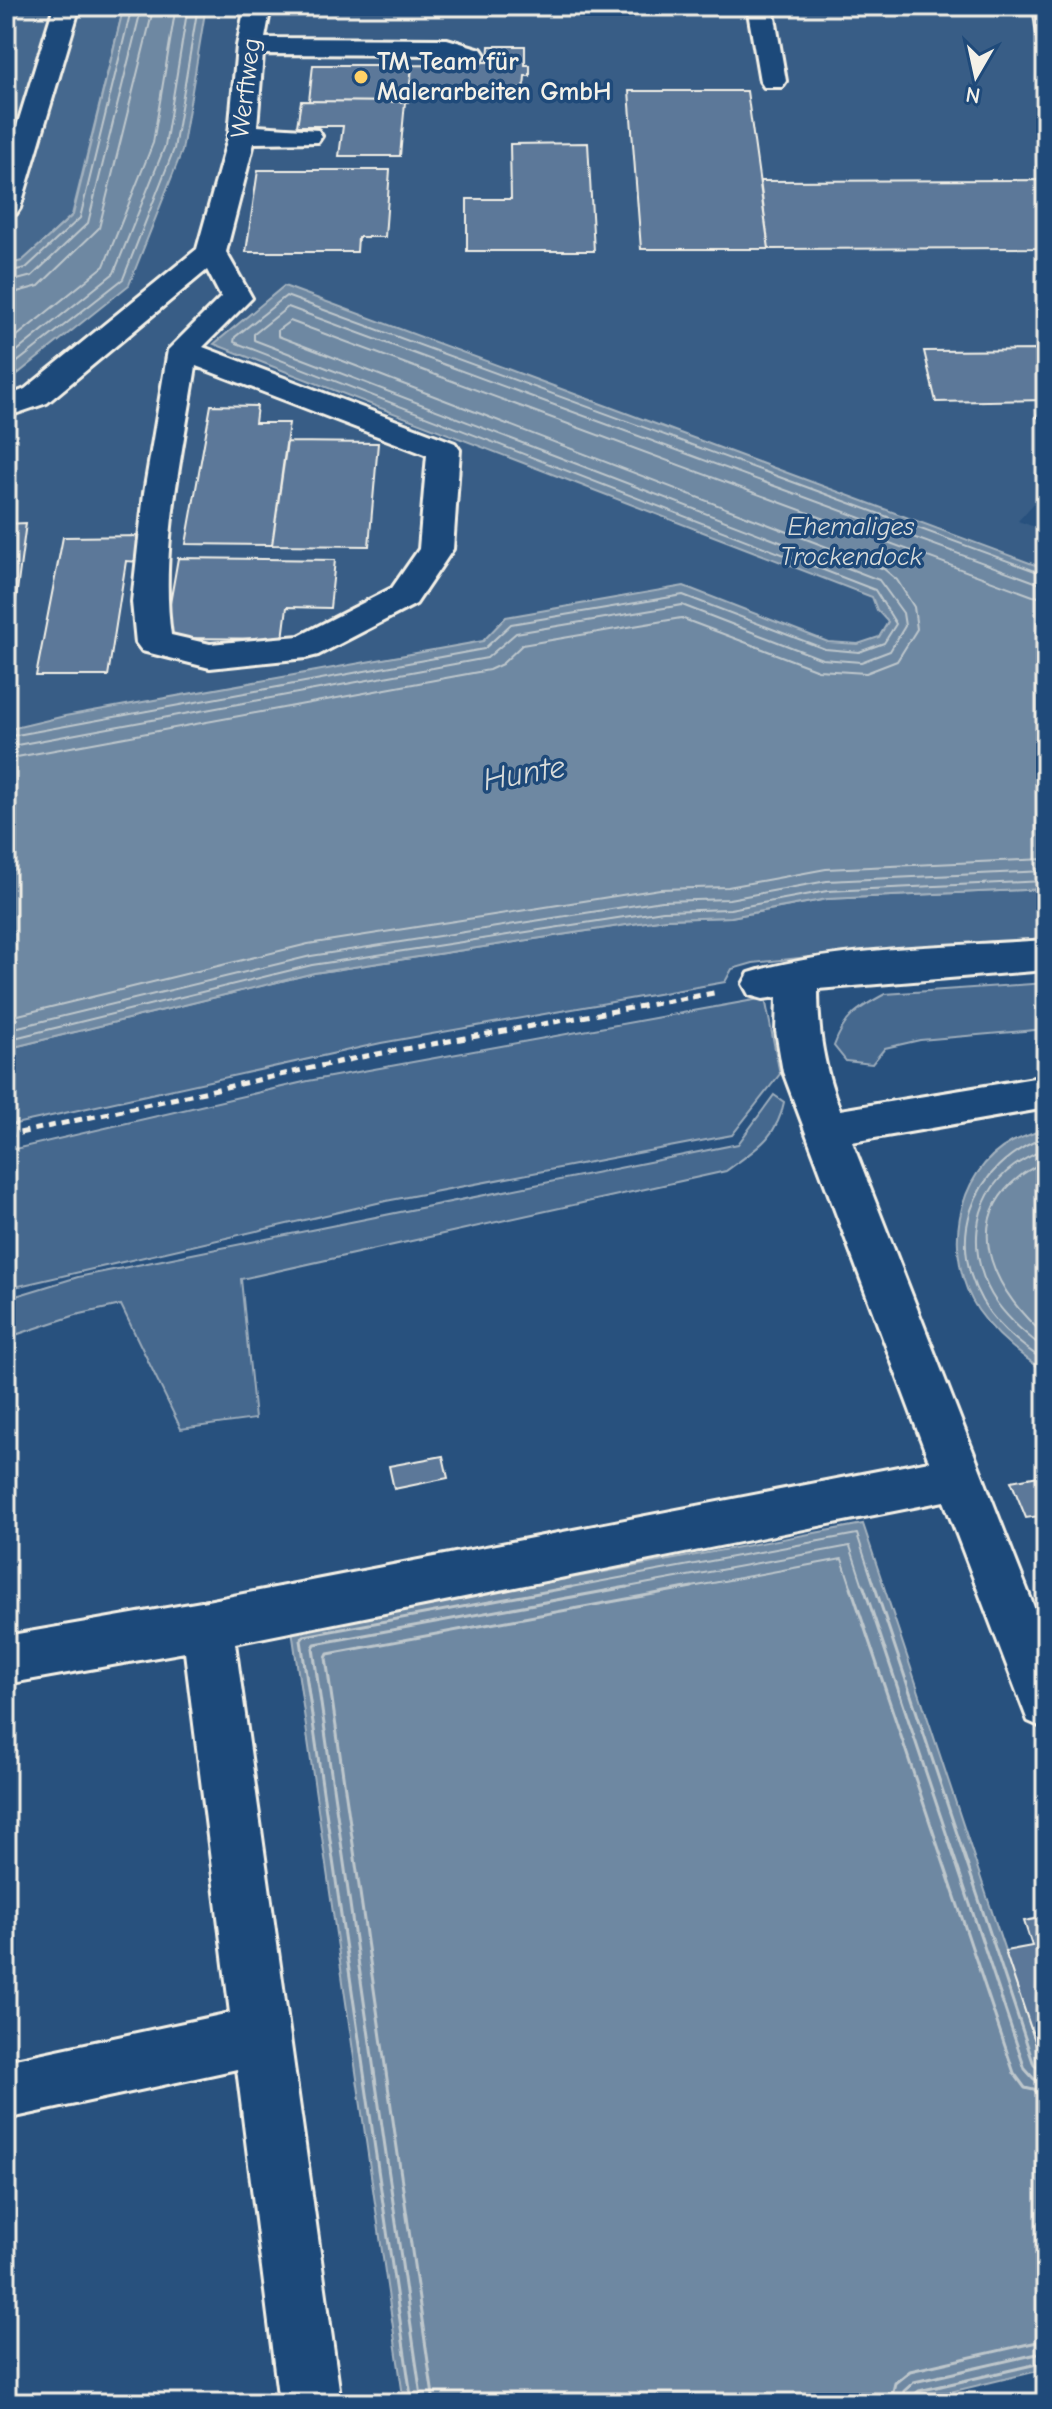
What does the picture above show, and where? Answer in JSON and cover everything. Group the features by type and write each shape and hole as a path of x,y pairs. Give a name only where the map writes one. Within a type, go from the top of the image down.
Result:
{"street":[{"path":"6,208 67,6"},
{"name":"Werftweg","path":"211,252 243,134 250,46 258,6"},
{"path":"760,6 773,81"},
{"path":"250,46 447,47 472,55"},
{"path":"243,134 308,136"},
{"path":"6,408 36,396 211,252 237,298 183,350 160,493 149,602 154,643 210,656 306,647 404,596 436,549 444,450 183,350"},
{"path":"1046,955 837,971 781,982 797,1031 804,1072 1046,1704"},
{"path":"827,1129 1046,1092"},
{"path":"6,1660 207,1625 958,1477"},
{"path":"207,1625 310,2403"},
{"path":"6,2090 262,2035"}],"path":[{"path":"6,1136 305,1068 484,1032 781,982"}],"shaded area":[{"path":"6,6 124,6 72,215 22,262 6,265"},
{"path":"206,6 1046,6 1046,490 1018,521 1046,531 1046,569 937,527 877,610 888,622 879,637 858,644 828,642 684,586 506,617 483,641 65,716 6,730 6,379 15,376 182,151"},
{"path":"1046,889 1046,938 753,963 732,969 725,982 381,1043 6,1126 6,1049 314,973 665,919 731,917 827,899"},
{"path":"1046,983 1046,1029 920,1040 885,1048 872,1064 846,1061 834,1046 853,1014 885,994"},
{"path":"765,998 780,1074 732,1135 386,1201 6,1289 6,1151 308,1081"},
{"path":"774,1095 784,1102 770,1135 726,1171 241,1279 255,1419 181,1429 121,1305 76,1315 6,1338 6,1299 78,1277 738,1144"}],"water":[{"path":"124,6 206,6 182,151 129,285 15,376 6,379 6,265 22,261 73,215"},
{"path":"284,286 1046,569 1046,889 827,899 731,917 665,919 314,973 6,1049 6,730 65,716 483,641 506,617 684,586 828,642 858,644 879,637 888,622 877,610 872,597 214,344"},
{"path":"1046,1128 1046,1372 1009,1344 978,1310 960,1266 958,1242 966,1195 977,1174 992,1156 1012,1142"},
{"path":"863,1524 1046,2074 1046,2369 905,2403 404,2403 292,1630"}],"building":[{"path":"1032,6 1046,6 1046,49 1038,49"},
{"path":"489,46 525,46 525,65 530,65 530,76 525,76 524,89 410,88 412,65 469,66 469,62 488,62"},
{"name":"TM Team für Malerarbeiten GmbH","path":"313,65 412,65 408,102 309,101"},
{"path":"629,91 747,91 769,249 641,249"},
{"path":"301,101 405,102 400,156 339,156 343,126 297,126"},
{"path":"588,143 594,251 467,251 467,199 511,199 510,144"},
{"path":"258,170 390,170 385,237 358,237 357,252 246,252"},
{"path":"1046,180 1046,248 769,249 760,181"},
{"path":"1046,350 1046,400 936,402 924,351"},
{"path":"211,405 257,406 255,423 289,423 272,545 186,544"},
{"path":"287,442 378,443 369,546 272,545"},
{"path":"26,523 15,606 6,606 6,524"},
{"path":"144,536 140,562 126,561 108,676 36,676 63,537"},
{"path":"178,558 335,560 330,608 287,607 283,639 164,638"},
{"path":"443,1456 448,1478 394,1489 389,1466"},
{"path":"1044,1475 1046,1515 1026,1518 1011,1481"},
{"path":"1046,1917 1046,2074 1005,1951 1032,1946 1024,1921"}],"railway":[{"path":"1036,415 1046,419"}],"place":[{"name":"TM Team für Malerarbeiten GmbH","path":"361,77"}],"water label":[{"name":"Ehemaliges Trockendock","path":"851,542"},
{"name":"Hunte","path":"524,773"}]}
